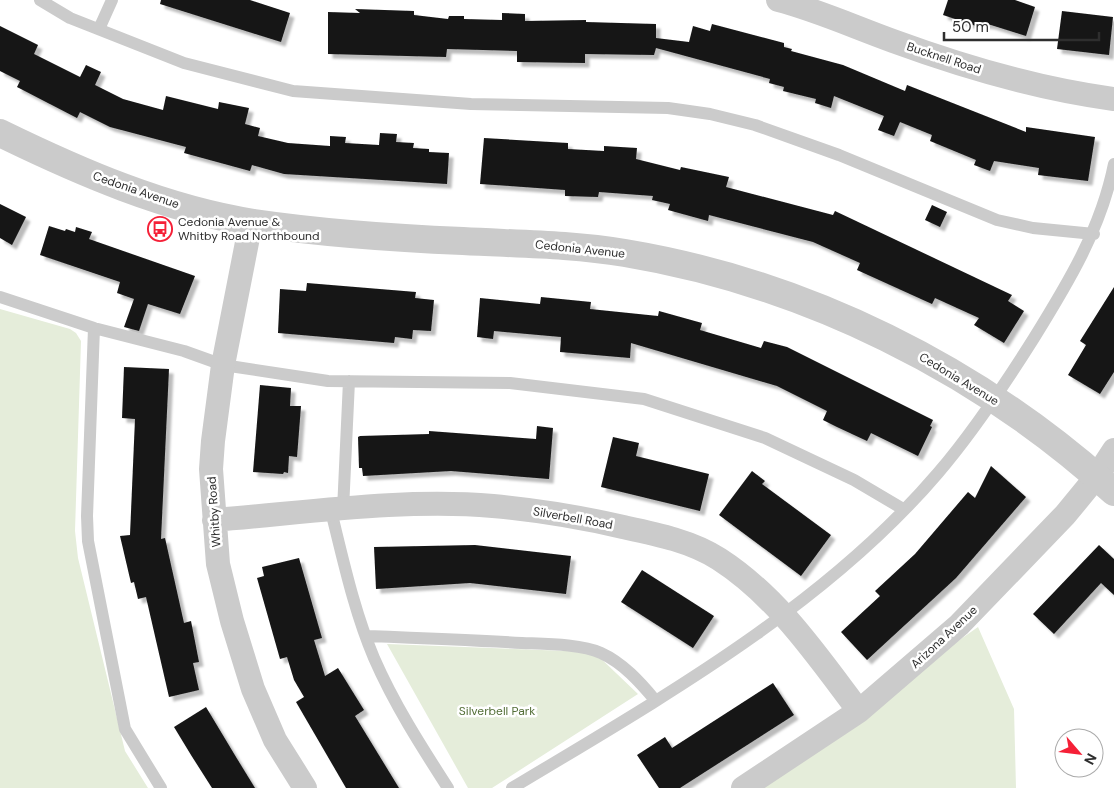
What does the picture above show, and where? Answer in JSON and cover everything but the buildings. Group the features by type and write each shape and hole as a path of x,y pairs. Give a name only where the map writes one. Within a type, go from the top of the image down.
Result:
{"street":[{"name":"Bucknell Road","path":"778,0 833,17 938,57 1005,77 1063,91 1114,99"},
{"name":"Cedonia Avenue","path":"0,133 53,159 125,188 174,204 251,222 338,233 564,246 621,252 677,262 788,295 843,317 910,350 993,399 1065,449 1105,484"},
{"name":"Whitby Road","path":"251,222 223,365 211,469 218,564 232,621 253,689 275,740 305,788"},
{"name":"Arizona Avenue","path":"743,788 859,711 959,625 1065,515 1105,484 1114,450"},
{"name":"Silverbell Road","path":"214,520 411,504 492,506 560,514 658,534 689,544 718,559 748,580 783,616 859,711"}],"lane":[{"path":"40,0 70,18 184,63 293,91 471,104 668,108 710,114 755,125 839,155 997,220 1033,228 1094,234"},
{"path":"99,30 112,0"},
{"path":"512,788 655,700 783,616 816,590 903,509 937,474 993,399 1059,298 1094,234 1114,164"},
{"path":"0,297 94,328 184,351 223,365 328,381 510,383 644,399 765,438 854,480 903,509"},
{"path":"94,328 88,541 125,729 161,788"},
{"path":"349,381 337,510 366,636 390,693 448,788"},
{"path":"366,636 540,644 588,649 600,652 621,666 636,678 655,700"}],"green space":[{"path":"0,309 70,329 76,333 81,341 75,531 78,558 125,751 148,788 0,788"},
{"path":"978,627 1014,709 1016,788 749,788"},
{"name":"Silverbell Park","path":"387,644 594,652 638,694 492,788 468,788"}],"place":[{"name":"Cedonia Avenue & Whitby Road Northbound","path":"160,229"}]}
